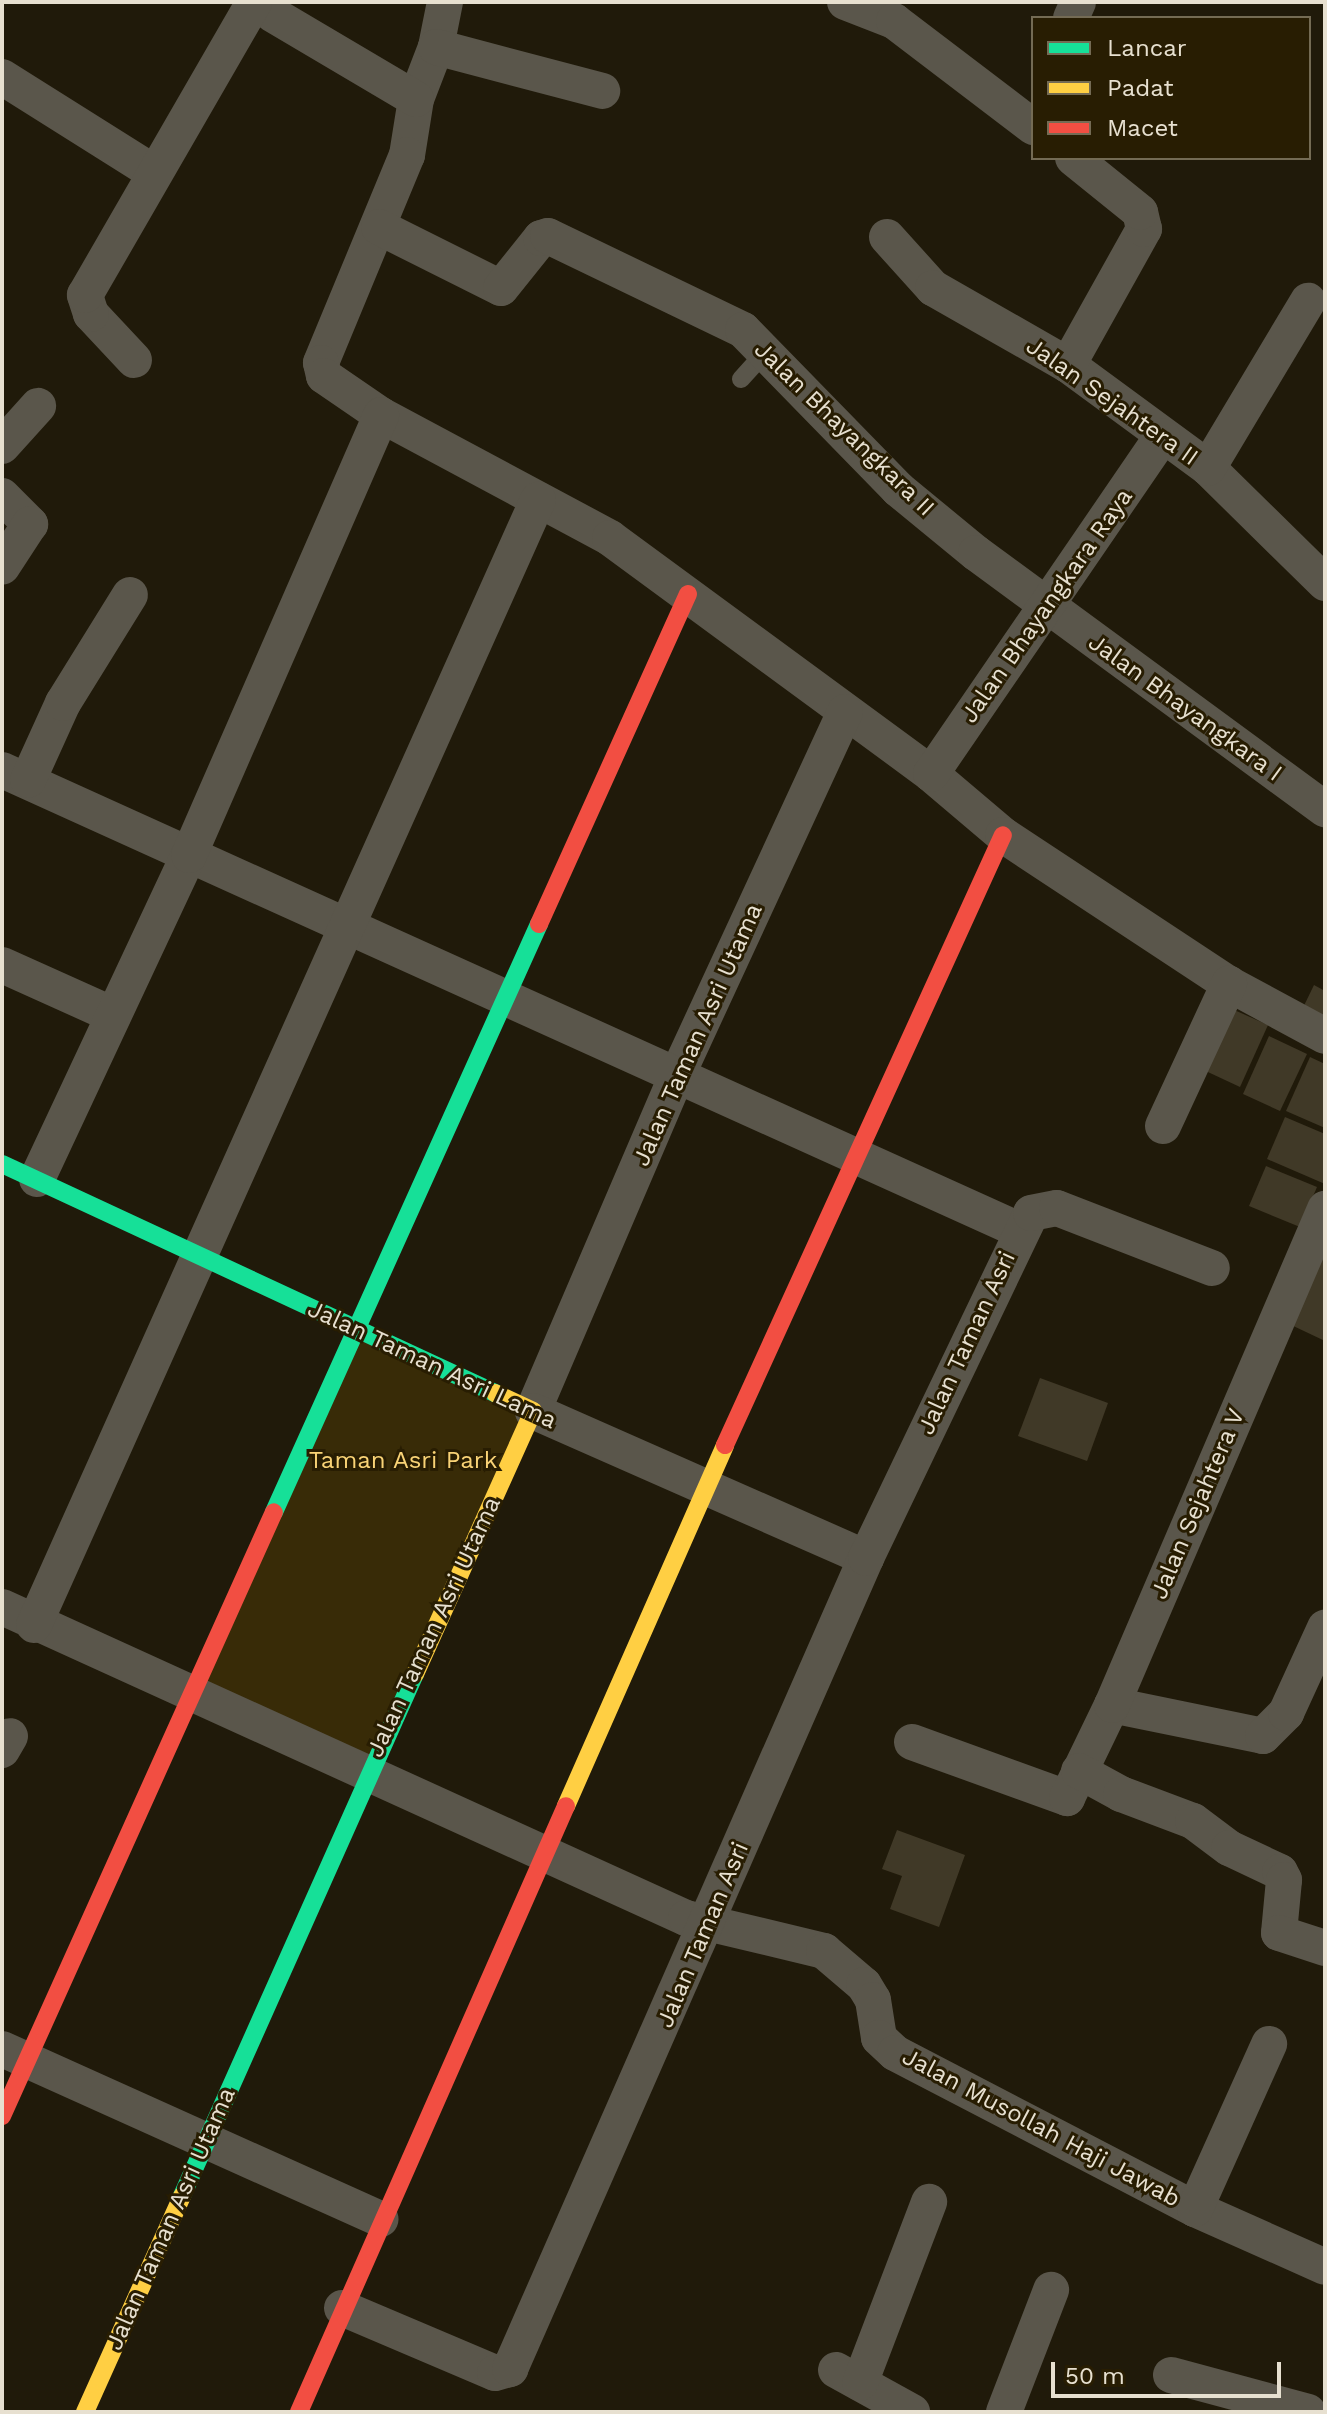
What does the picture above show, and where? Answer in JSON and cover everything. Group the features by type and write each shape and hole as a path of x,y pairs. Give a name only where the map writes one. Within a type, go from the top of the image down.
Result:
{"street":[{"path":"445,2 436,47 416,99 407,155 321,363 331,384 381,415 610,538 931,774 1003,835 1229,984 1325,1036"},
{"path":"845,2 894,21 1030,118"},
{"path":"134,360 91,314 85,295 153,172 263,8 416,99"},
{"path":"436,47 602,91"},
{"path":"2,77 153,172"},
{"path":"1068,365 1144,229 1140,212 1075,160"},
{"name":"Jalan Bhayangkara II","path":"379,227 501,288 541,238 548,236 743,330 898,489 1046,607"},
{"name":"Jalan Sejahtera II","path":"887,237 933,288 1068,365 1208,468 1325,583"},
{"path":"1208,468 1308,301"},
{"path":"3,444 38,406"},
{"path":"37,1179 189,855 381,415"},
{"name":"Jalan Bhayangkara Raya","path":"931,774 1162,437"},
{"path":"2,496 30,524 2,567"},
{"path":"34,1625 538,500"},
{"path":"2,2116 15,2055 196,1694 688,594"},
{"path":"130,595 15,775 1019,1230 1031,1213 1057,1208 1212,1268"},
{"name":"Jalan Bhayangkara I","path":"1046,607 1325,809"},
{"name":"Jalan Taman Asri Utama","path":"85,2412 368,1773 533,1411 677,1075 845,712"},
{"path":"299,2412 381,2219 706,1487 859,1158 1003,835"},
{"path":"2,965 113,1015"},
{"path":"1163,1126 1229,984"},
{"name":"Jalan Taman Asri Lama","path":"2,1164 356,1332 866,1558"},
{"name":"Jalan Sejahtera V","path":"1073,1785 1112,1705 1325,1209"},
{"name":"Jalan Taman Asri","path":"342,2308 505,2375 709,1925 866,1558 1019,1230"},
{"name":"Jalan Musollah Haji Jawab","path":"2,1607 34,1625 196,1694 544,1854 709,1925 824,1951 864,1985 873,2000 879,2038 895,2053 1195,2209 1325,2267"},
{"path":"1112,1705 1263,1736 1286,1713 1325,1628"},
{"path":"912,1742 1073,1785 1121,1794 1188,1818 1229,1848 1280,1872 1284,1880 1279,1933 1325,1948"},
{"path":"1195,2209 1269,2044"},
{"path":"15,2055 381,2219"},
{"path":"912,2412 848,2376 929,2202"},
{"path":"1004,2412 1051,2290"},
{"path":"1171,2375 1308,2412"}],"lane":[{"path":"741,379 766,351"}],"green space":[{"name":"Taman Asri Park","path":"352,1326 539,1405 368,1772 196,1693"}],"building":[{"path":"1314,985 1325,991 1325,1032 1298,1018"},
{"path":"1223,1005 1268,1025 1240,1087 1195,1066"},
{"path":"1269,1036 1307,1054 1280,1111 1243,1094"},
{"path":"1310,1057 1325,1064 1325,1128 1286,1111"},
{"path":"1285,1117 1325,1134 1325,1184 1267,1159"},
{"path":"1266,1166 1317,1187 1300,1227 1249,1206"},
{"path":"1325,1253 1325,1341 1287,1323"},
{"path":"1040,1378 1108,1403 1087,1461 1018,1436"},
{"path":"897,1830 965,1855 939,1927 890,1909 902,1876 882,1869"}],"traffic: fast":[{"path":"274,1512 539,924"},
{"path":"2,1164 495,1393"},
{"path":"182,2196 415,1674"}],"traffic: slow":[{"path":"415,1674 533,1411 495,1393"},
{"path":"566,1806 725,1445"},
{"path":"85,2412 182,2196"}],"traffic: jam":[{"path":"539,924 688,594"},
{"path":"725,1445 1003,835"},
{"path":"2,2116 274,1512"},
{"path":"299,2412 566,1806"}]}
